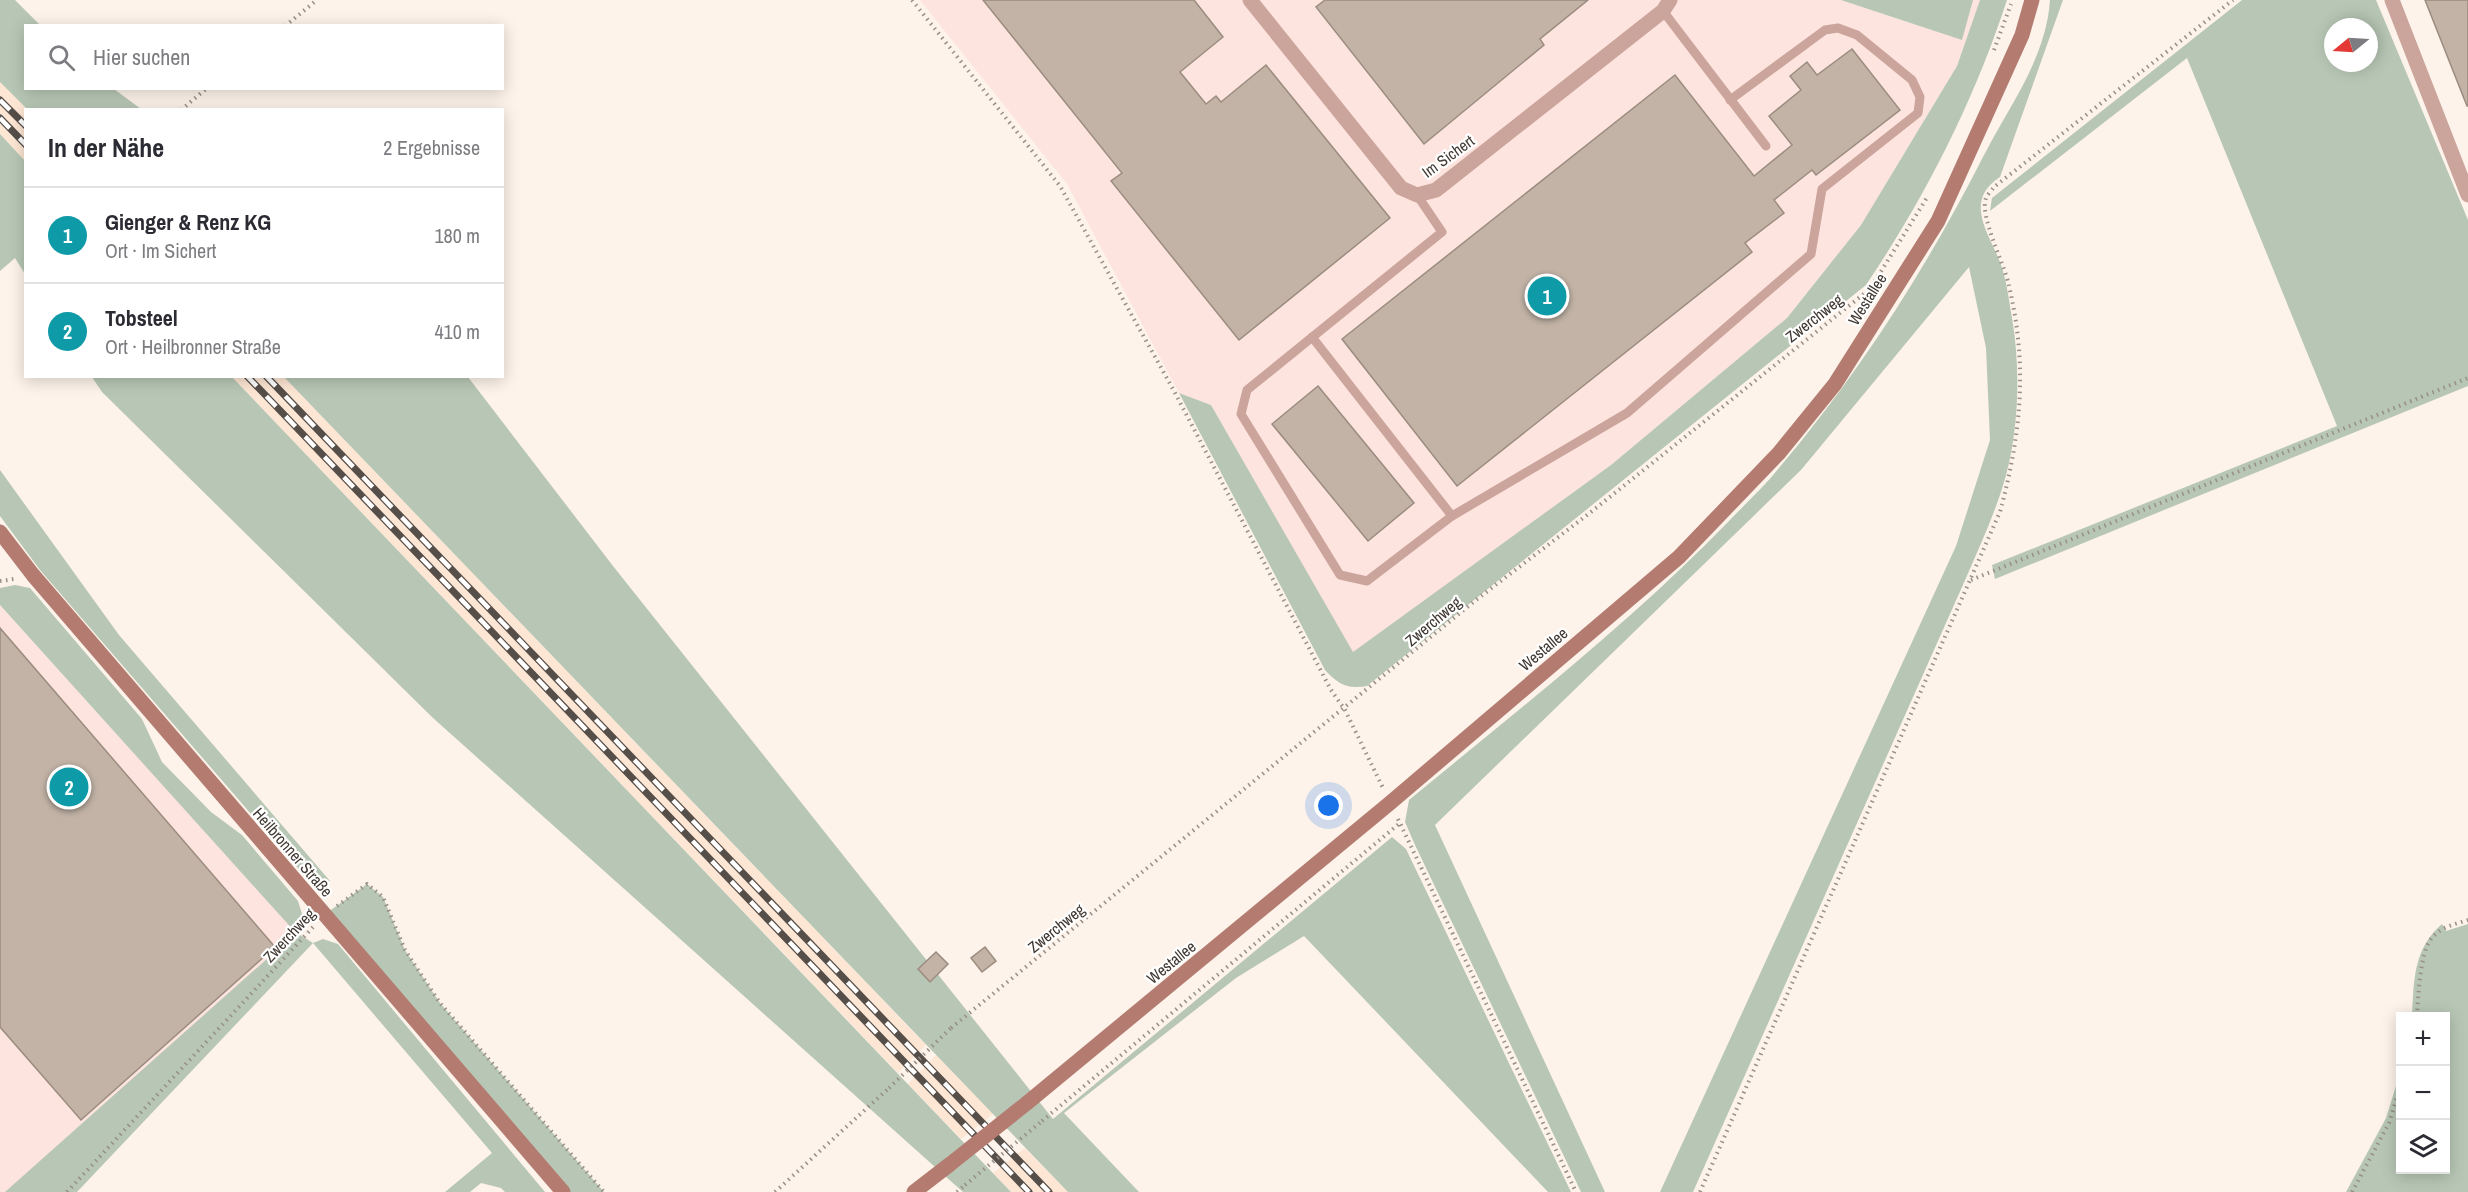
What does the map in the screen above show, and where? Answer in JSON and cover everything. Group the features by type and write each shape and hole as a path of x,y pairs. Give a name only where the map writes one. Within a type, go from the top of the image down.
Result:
{"main road":[{"name":"Westallee","path":"914,1192 1027,1103 1390,803 1679,557 1779,453 1835,384 1938,221 2022,35 2032,0"},
{"name":"Heilbronner Straße","path":"0,532 33,575 563,1192"}],"street":[{"name":"Im Sichert","path":"1250,0 1401,188 1417,195 1436,190 1666,5"},
{"path":"2392,0 2468,195"}],"lane":[{"path":"1666,5 1766,147"},
{"path":"1417,195 1442,232 1247,390 1241,414 1341,575 1367,581 1452,516 1627,413 1812,254 1822,189 1918,113 1920,98 1912,80 1857,35 1838,28 1825,30 1731,100"},
{"path":"1312,337 1452,516"}],"path":[{"path":"287,24 317,0"},
{"path":"912,0 1060,186 1174,391 1331,690 1345,710 1576,1192"},
{"path":"1990,60 2012,0"},
{"path":"1700,1192 2000,512 2013,465 2020,414 2018,321 2005,268 1984,209 1986,198 1994,187 2233,0"},
{"path":"183,108 205,90"},
{"name":"Zwerchweg","path":"775,1192 951,1028 1345,710 1476,600 1870,290 1929,195"},
{"path":"1970,580 2468,378"},
{"path":"957,1192 1400,823"},
{"name":"Zwerchweg","path":"67,1192 324,915 367,884 383,897 405,950 440,1003 604,1192"},
{"path":"2417,1012 2420,974 2430,939 2447,926 2468,920"},
{"path":"2352,1192 2389,1123 2396,1100"}],"shaded area":[{"path":"920,0 1980,0 1957,66 1861,225 1787,318 1611,465 1353,653 1211,405 1179,393 1067,184"},
{"path":"0,82 26,108 24,108 24,160 0,134"},
{"path":"233,378 285,378 926,1045 898,1073"},
{"path":"0,605 297,933 6,1192 0,1192"},
{"path":"936,1055 993,1114 961,1139 908,1084"},
{"path":"1025,1148 1068,1192 1011,1192 993,1173"}],"green space":[{"path":"0,0 15,0 39,24 24,24 24,90 115,90 140,108 26,108 0,82"},
{"path":"1841,0 1973,0 1962,40"},
{"path":"1980,0 2007,0 1994,38 1947,147 1909,217 1866,285 1367,686 1349,686 1330,675 1325,670 1179,393 1211,405 1353,652 1611,465 1787,318 1861,225 1957,66"},
{"path":"2050,0 2063,0 2000,177 1989,187 1983,197 1981,208 1982,219 2005,278 2015,336 2016,409 2009,463 2001,493 1966,578 1693,1192 1660,1192 1956,546 1990,440 1986,348 1969,267 1801,470 1435,825 1605,1192 1581,1192 1415,845 1405,822 1409,800 1573,665 1653,595 1761,489 1809,432 1890,318 1961,199 2034,62 2042,42"},
{"path":"2242,0 2376,0 2468,220 2468,386 1995,579 1992,565 2337,426 2187,58 1990,211 1992,198"},
{"path":"0,134 24,160 24,272 15,258 0,271"},
{"path":"93,378 233,378 1011,1192 963,1192 433,718 102,392"},
{"path":"285,378 469,378 613,566 1053,1119 1392,837 1406,849 1571,1192 1548,1192 1304,936 1236,978 1064,1113 1139,1192 1068,1192"},
{"path":"0,470 119,635 330,881 316,889 40,570 0,516"},
{"path":"15,585 30,588 142,719 162,762 211,812 242,835 298,901 303,917 297,933 313,943 77,1192 5,1192 296,933 0,605 0,588"},
{"path":"367,884 383,897 405,950 440,1003 604,1192 563,1192 324,915"},
{"path":"2442,924 2446,931 2468,924 2468,1192 2346,1192 2386,1118 2396,1086 2396,1174 2450,1174 2450,1012 2412,1012 2417,966 2425,944"},
{"path":"323,939 338,944 545,1192 505,1192 501,1188 481,1183 470,1192 445,1192 492,1153 313,943"}],"building":[{"path":"983,0 1194,0 1223,37 1180,72 1206,104 1216,96 1221,102 1266,65 1390,218 1239,340 1111,181 1122,173"},
{"path":"1325,0 1588,0 1540,39 1544,45 1424,144 1316,7"},
{"path":"2425,0 2468,0 2468,106 2467,106"},
{"path":"1852,49 1900,110 1816,175 1812,170 1774,200 1784,213 1745,243 1752,252 1457,486 1342,339 1675,75 1754,176 1792,145 1769,116 1801,90 1790,76 1807,62 1817,75"},
{"path":"1318,386 1414,503 1368,541 1272,424"},
{"path":"0,628 275,947 81,1120 0,1027"},
{"path":"985,947 996,961 982,972 971,958"},
{"path":"936,952 948,964 930,982 918,969"}],"railway":[{"path":"0,100 24,124"},
{"path":"0,118 24,143"},
{"path":"249,378 1029,1192"},
{"path":"268,378 1049,1192"}],"place":[{"name":"Gienger & Renz KG","path":"1547,296"},
{"name":"Tobsteel","path":"69,787"}]}
